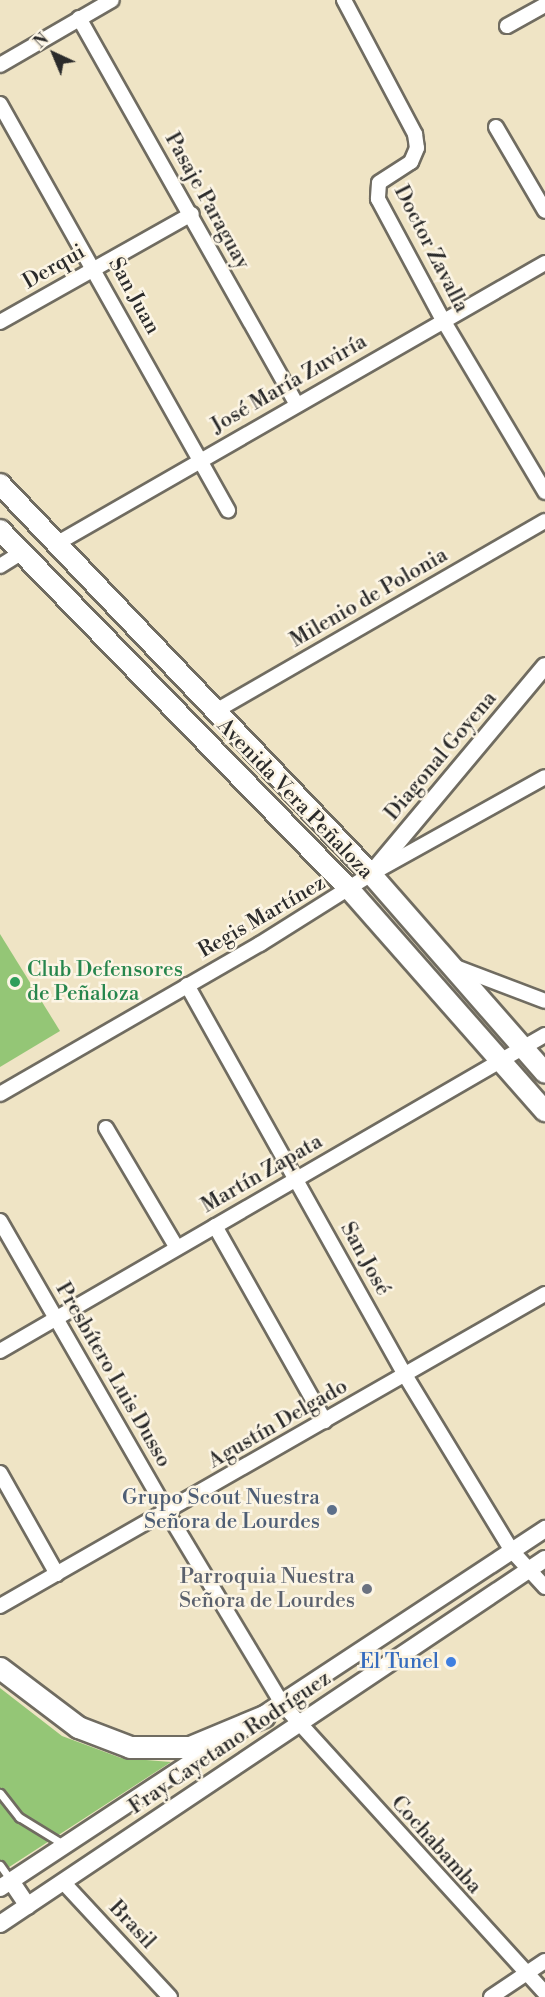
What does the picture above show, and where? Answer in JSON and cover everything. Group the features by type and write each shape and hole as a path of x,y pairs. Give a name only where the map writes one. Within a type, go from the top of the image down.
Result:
{"main road":[{"name":"Avenida Vera Peñaloza","path":"0,484 214,712 371,874 545,1073"},
{"name":"Avenida Vera Peñaloza","path":"0,530 350,890 545,1111"},
{"path":"0,1668 78,1727 130,1747 190,1747 264,1716"}],"street":[{"path":"0,65 78,18 91,5 112,0"},
{"name":"Doctor Zavalla","path":"345,0 415,134 417,148 411,162 379,183 376,190 443,320 545,492"},
{"path":"507,26 545,5"},
{"name":"Pasaje Paraguay","path":"78,18 192,214 297,405"},
{"name":"San Juan","path":"0,104 94,267 228,510"},
{"path":"496,127 545,211"},
{"name":"Derqui","path":"0,322 94,267 192,214"},
{"name":"José María Zuviría","path":"56,544 201,458 545,263"},
{"name":"Milenio de Polonia","path":"214,712 545,521"},
{"path":"0,566 21,553"},
{"name":"Diagonal Goyena","path":"371,874 545,666"},
{"name":"Regis Martínez","path":"0,1094 350,890 371,874 544,779"},
{"path":"452,965 545,1001"},
{"name":"San José","path":"187,985 405,1375 512,1551 545,1587"},
{"name":"Martín Zapata","path":"0,1351 545,1035"},
{"path":"106,1128 177,1248"},
{"name":"Presbítero Luis Dusso","path":"0,1221 167,1512 283,1705"},
{"path":"215,1226 324,1421"},
{"name":"Agustín Delgado","path":"0,1606 545,1294"},
{"path":"0,1473 57,1574"},
{"name":"Fray Cayetano Rodríguez","path":"6,1885 87,1830 283,1705 545,1529"},
{"name":"Fray Cayetano Rodríguez","path":"0,1924 545,1559"},
{"name":"Cochabamba","path":"283,1705 545,1994"},
{"path":"87,1830 105,1854"},
{"name":"Brasil","path":"63,1882 170,1997"},
{"path":"6,1885 28,1906"},
{"path":"490,1997 545,1961"}],"lane":[{"path":"0,1793 19,1817 65,1845"},
{"path":"0,1865 6,1885"}],"green space":[{"name":"Club Defensores de Peñaloza","path":"0,934 60,1031 0,1067"},
{"path":"0,1688 62,1736 121,1758 171,1762 0,1873"}],"place":[{"name":"Club Defensores de Peñaloza","path":"15,982"},
{"name":"Grupo Scout Nuestra Señora de Lourdes","path":"332,1510"},
{"name":"Parroquia Nuestra Señora de Lourdes","path":"367,1589"},
{"name":"El Tunel","path":"451,1662"}]}
